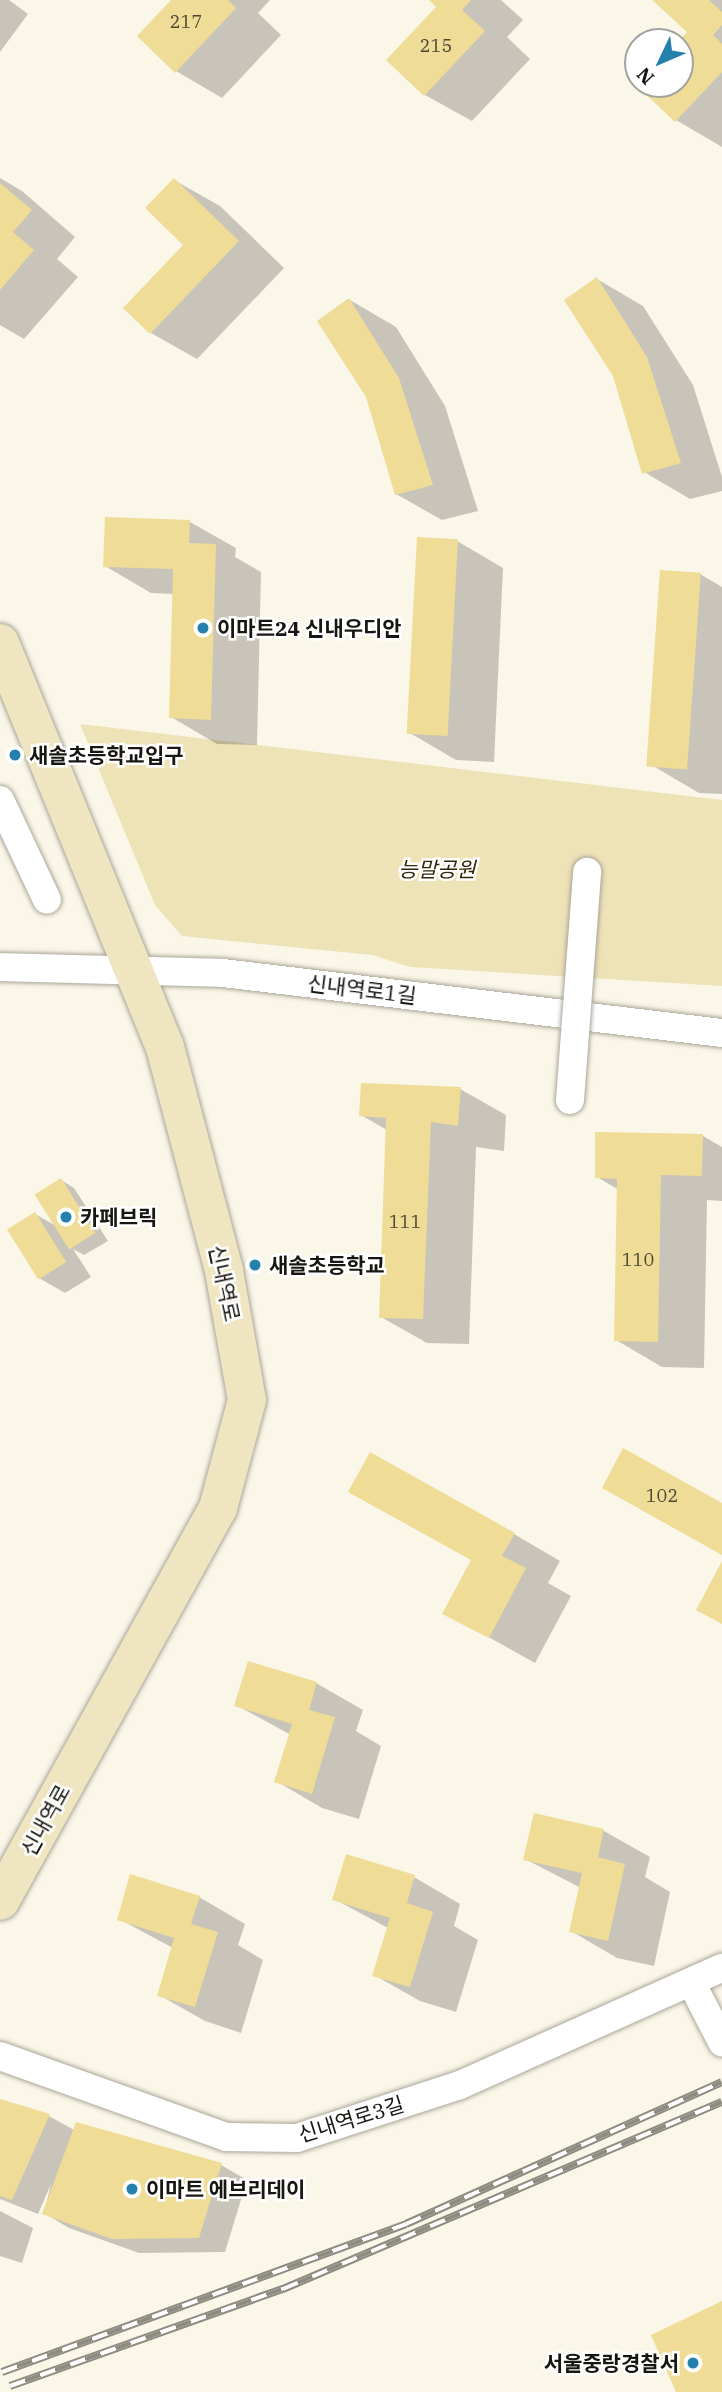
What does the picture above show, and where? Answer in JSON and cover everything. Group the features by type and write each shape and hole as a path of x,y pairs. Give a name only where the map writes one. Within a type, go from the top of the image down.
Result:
{"street":[{"name":"신내역로","path":"0,643 172,1073 224,1271 247,1400 218,1507 0,1900"},
{"path":"0,800 47,900"},
{"path":"570,1100 587,872"},
{"name":"신내역로1길","path":"0,967 223,973 722,1033"},
{"name":"신내역로3길","path":"0,2056 226,2137 297,2138 460,2085 722,1968"},
{"path":"691,1982 722,2042"}],"green space":[{"name":"능말공원","path":"80,724 722,800 722,986 410,967 372,955 182,936 155,905"}],"building":[{"path":"171,0 228,0 236,8 175,73 137,36"},
{"path":"429,0 471,0 462,10 485,31 424,96 386,60 436,7"},
{"path":"652,0 709,0 722,12 722,25 713,35 722,44 722,72 675,122 650,98 694,98 694,28 683,28"},
{"path":"174,178 239,241 150,334 123,308 183,245 145,208"},
{"path":"0,183 32,210 13,232 34,250 0,290"},
{"path":"597,277 647,357 681,463 642,474 613,376 564,300"},
{"path":"349,298 399,378 433,485 395,495 366,397 317,321"},
{"path":"105,517 190,520 189,543 216,544 211,720 169,718 173,569 103,567"},
{"path":"417,537 458,539 448,736 407,734"},
{"path":"660,570 701,573 687,769 646,767"},
{"path":"361,1083 461,1087 458,1126 431,1122 423,1319 379,1318 386,1118 359,1116"},
{"path":"595,1132 703,1134 702,1176 661,1175 658,1342 614,1341 617,1179 595,1178"},
{"path":"61,1178 95,1233 69,1250 35,1194"},
{"path":"35,1212 66,1262 38,1280 7,1229"},
{"path":"623,1448 722,1503 722,1555 602,1488"},
{"path":"370,1452 515,1533 502,1556 526,1568 489,1638 442,1614 471,1560 348,1492"},
{"path":"722,1561 722,1624 696,1610"},
{"path":"248,1661 317,1682 309,1710 335,1717 312,1794 274,1782 292,1724 234,1706"},
{"path":"534,1813 604,1829 598,1857 625,1864 608,1941 569,1932 582,1873 523,1860"},
{"path":"346,1854 415,1875 407,1903 433,1912 410,1987 372,1976 390,1918 332,1900"},
{"path":"130,1874 200,1896 191,1924 218,1932 195,2007 157,1996 174,1938 117,1920"},
{"path":"0,2099 50,2114 12,2200 0,2196"},
{"name":"이마트 에브리데이","path":"76,2122 222,2163 199,2238 112,2239 42,2214"},
{"name":"서울중랑경찰서","path":"722,2301 722,2392 676,2392 651,2335"}],"railway":[{"path":"2,2372 406,2224 722,2082"},
{"path":"10,2386 283,2289 722,2102"}],"place":[{"name":"이마트24 신내우디안","path":"203,628"},
{"name":"새솔초등학교입구","path":"15,755"},
{"name":"카페브릭","path":"66,1217"},
{"name":"새솔초등학교","path":"255,1265"},
{"name":"이마트 에브리데이","path":"132,2189"},
{"name":"서울중랑경찰서","path":"693,2363"}]}
